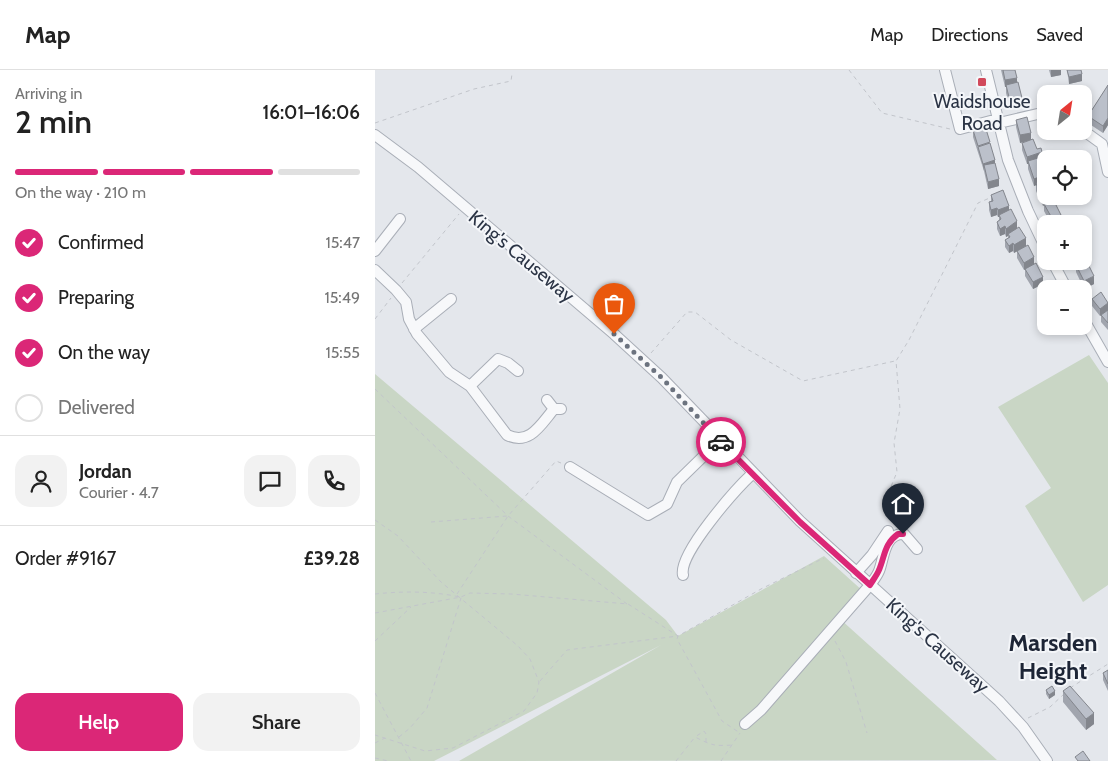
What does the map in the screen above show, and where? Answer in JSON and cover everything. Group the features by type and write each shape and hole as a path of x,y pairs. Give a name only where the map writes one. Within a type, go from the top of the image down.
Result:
{"street":[{"path":"945,70 960,129 1037,114"},
{"path":"987,70 1008,160 1037,230"},
{"name":"King's Causeway","path":"375,135 418,167 644,362 752,474 834,553 999,700 1047,761"},
{"path":"1093,137 1102,144 1108,172"},
{"path":"375,251 400,219"},
{"path":"375,270 406,302 414,329 449,372 471,386 507,435 516,439 525,438 536,432 554,406"},
{"path":"414,329 451,299"},
{"path":"1092,333 1106,355"},
{"path":"471,386 498,359 509,363 518,371"},
{"path":"571,467 648,515 667,504 677,482 719,440"},
{"path":"683,575 681,570 685,558 732,494 752,474"},
{"path":"856,573 872,556 888,531"},
{"path":"743,728 761,710 870,585 879,571 884,551 891,539 903,534 917,549"}],"path":[{"path":"849,70 882,113 953,130 960,129"},
{"path":"375,123 474,89 511,81 512,74"},
{"path":"900,534 890,489 897,472 895,443 900,409 896,361 909,340 978,203 994,196"},
{"path":"375,319 396,290 465,207"},
{"path":"644,362 687,312 695,312 731,340 803,381 896,361"},
{"path":"375,390 508,516 628,604 678,636"},
{"path":"457,594 508,516 556,461 571,467"},
{"path":"431,522 508,516"},
{"path":"375,520 398,536 441,582 461,597 530,659 539,682 537,694 524,711 453,748 425,751 375,736"},
{"path":"539,682 567,650 678,636 761,589 834,553"},
{"path":"375,594 400,591 461,597"},
{"path":"375,613 461,597 470,593 511,594 628,604"},
{"path":"399,737 410,728 427,708 461,597"},
{"path":"375,640 411,606"},
{"path":"830,632 846,662 867,733"},
{"path":"678,636 677,639 723,721 743,728 721,761"},
{"path":"1019,723 1050,707 1069,688 1108,664"},
{"path":"375,693 411,761"},
{"path":"675,761 695,736 704,731 706,742"},
{"path":"695,736 714,746 734,744"},
{"path":"375,743 386,738"},
{"path":"375,758 388,761"}],"green space":[{"path":"1089,355 1108,383 1108,585 1083,602 1025,506 1051,488 998,407"},
{"path":"375,374 666,620 678,636 824,556 864,592 840,619 997,760 459,761 661,645 434,761 375,761"}],"building":[{"path":"1003,70 1015,70 1017,78 1005,80"},
{"path":"1067,70 1081,70 1082,74 1069,77"},
{"path":"1018,82 1022,98 1010,101 1006,85"},
{"path":"1108,85 1108,118 1103,126 1093,119 1093,108"},
{"path":"1027,117 1031,133 1020,135 1016,120"},
{"path":"985,126 990,142 978,146 973,130"},
{"path":"1033,139 1037,149 1041,148 1042,150 1037,150 1037,154 1027,157 1022,143"},
{"path":"990,143 995,160 983,164 978,147"},
{"path":"1037,158 1037,178 1034,179 1028,161"},
{"path":"995,163 999,179 988,182 984,165"},
{"path":"1003,190 1009,206 998,210 997,208 991,210 989,202 993,201 991,195"},
{"path":"1045,205 1056,205 1061,215 1050,215"},
{"path":"1011,209 1017,221 1006,229 1005,226 1000,229 997,222 1001,219 999,215"},
{"path":"1019,227 1026,238 1009,246 1005,240 1010,237 1008,234"},
{"path":"1028,245 1034,257 1024,263 1017,251"},
{"path":"1036,263 1037,270 1040,270 1043,277 1033,282 1025,269"},
{"path":"1078,270 1091,270 1094,276 1084,280"},
{"path":"1101,292 1108,303 1100,309 1092,299"},
{"path":"1108,310 1108,323 1101,315"},
{"path":"1108,670 1108,684 1103,673"},
{"path":"1052,686 1055,691 1049,695 1046,690"},
{"path":"1070,686 1094,713 1086,719 1063,691"},
{"path":"1083,751 1090,761 1078,761 1075,757"}],"way so far":[{"path":"614,334 662,378 721,442"}],"place":[{"name":"Waidshouse Road","path":"982,82"}],"district":[{"name":"Marsden Height","path":"1053,657"}],"route":[{"path":"721,442 800,522 870,585 879,571 884,551 891,539 898,534 903,534"}]}
